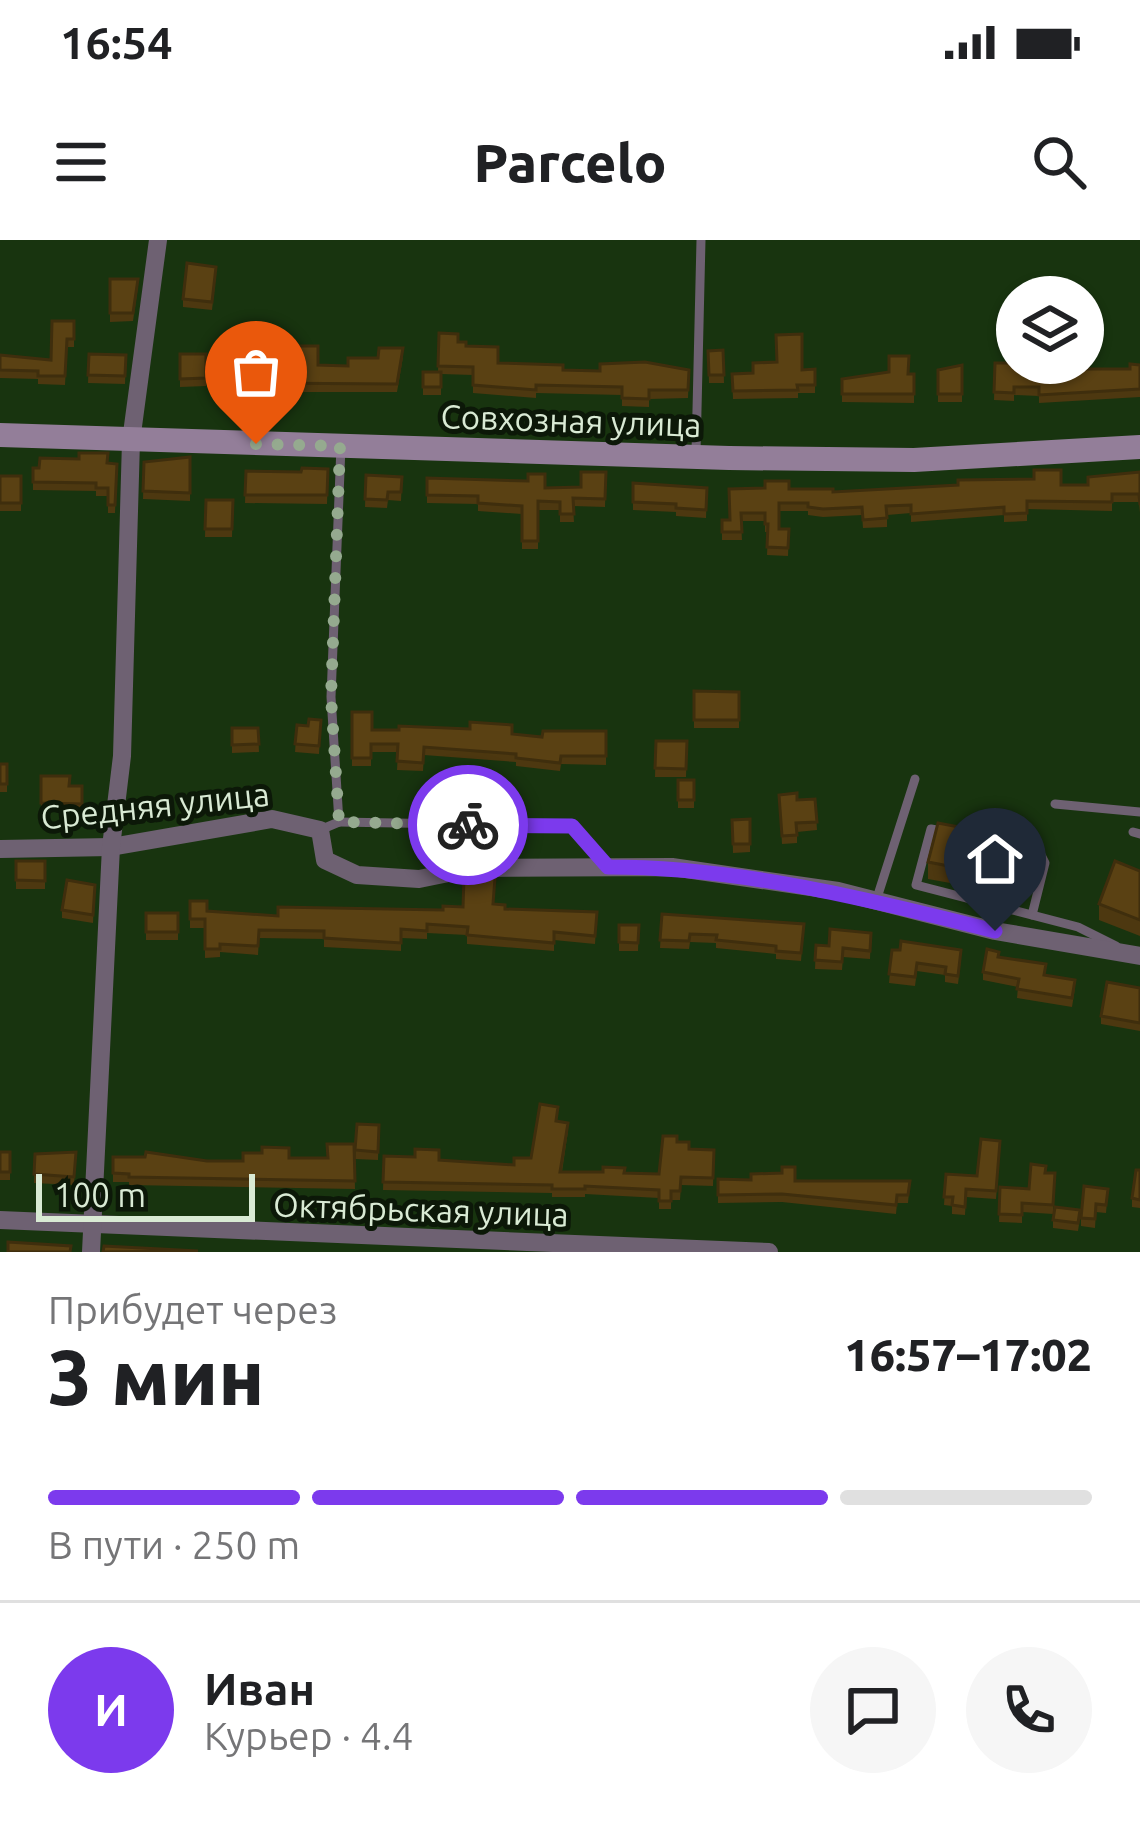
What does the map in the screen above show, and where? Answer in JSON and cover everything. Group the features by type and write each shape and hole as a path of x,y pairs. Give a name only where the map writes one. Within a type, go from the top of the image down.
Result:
{"street":[{"path":"91,1252 111,847 122,756 130,441 158,240"},
{"name":"Совхозная улица","path":"0,435 914,460 1140,447"},
{"name":"Средняя улица","path":"0,848 111,847 272,819 330,826"},
{"path":"330,826 326,860 357,875 419,879 473,868 672,867 838,891 995,931 1136,954"},
{"name":"Октябрьская улица","path":"0,1220 769,1252"}],"lane":[{"path":"696,457 701,240"},
{"path":"340,446 330,826 572,826 608,867"},
{"path":"876,901 915,779"},
{"path":"1055,804 1140,812"},
{"path":"952,833 931,829 916,885 1078,927 1136,954"},
{"path":"1017,845 1038,849 1045,863 1032,915"}],"building":[{"path":"187,263 216,267 212,302 183,299"},
{"path":"110,279 138,279 133,313 110,313"},
{"path":"52,321 74,321 74,339 67,339 65,376 0,370 0,355 51,360"},
{"path":"439,333 458,334 458,342 466,346 498,347 498,363 600,371 600,364 645,362 689,370 688,390 649,390 649,399 622,398 622,387 536,385 536,390 473,385 473,367 438,366"},
{"path":"802,334 802,370 815,369 815,385 797,385 798,390 733,391 732,374 753,373 753,363 777,362 776,335"},
{"path":"296,346 318,346 318,365 348,366 348,358 378,358 379,348 403,348 397,384 251,383 251,357 296,353"},
{"path":"723,350 724,375 709,375 708,351"},
{"path":"89,354 126,355 125,376 88,375"},
{"path":"180,354 206,354 206,378 180,379"},
{"path":"889,356 909,356 914,394 842,394 842,379 889,372"},
{"path":"995,363 996,384 1104,384 1104,369 1140,365 1140,389 1039,395 1039,387 1014,387 1014,393 994,392"},
{"path":"962,365 962,394 938,394 938,370"},
{"path":"423,372 441,372 441,387 423,387"},
{"path":"79,453 108,453 107,463 117,464 115,505 108,505 108,488 96,488 96,483 33,482 33,468 39,468 40,458 79,459"},
{"path":"190,457 190,493 143,491 144,462"},
{"path":"302,468 328,469 327,495 245,495 246,471 301,472"},
{"path":"1034,470 1061,470 1061,485 1088,485 1088,477 1140,472 1140,505 1139,494 1112,494 1112,502 1027,501 1027,513 1004,514 1004,507 911,514 911,505 886,506 887,518 863,520 862,507 823,509 808,507 808,503 779,503 779,529 789,529 788,548 767,547 765,513 741,513 742,532 722,532 722,520 730,520 729,489 765,488 765,481 789,481 789,489 833,492 958,485 958,480 1034,479"},
{"path":"581,472 606,472 605,499 573,498 574,514 560,514 560,502 538,501 538,541 522,541 522,506 478,503 478,496 427,495 427,478 528,481 528,474 545,474 545,488 581,487"},
{"path":"366,475 402,477 401,492 388,492 387,500 365,499"},
{"path":"0,476 21,476 21,503 0,503"},
{"path":"633,483 707,488 706,510 633,502"},
{"path":"206,500 233,500 232,529 205,529"},
{"path":"694,691 739,692 739,720 694,720"},
{"path":"352,712 372,712 372,730 399,730 399,726 470,729 470,722 512,725 512,734 542,737 543,731 606,731 606,756 561,756 560,763 516,758 516,754 424,747 423,763 397,761 398,744 371,744 371,758 352,758"},
{"path":"309,719 321,720 319,746 295,744 297,725 308,726"},
{"path":"232,728 258,728 259,744 232,745"},
{"path":"656,741 687,741 686,769 655,768"},
{"path":"0,764 7,764 7,784 0,784"},
{"path":"41,776 70,776 69,786 82,786 82,804 41,803"},
{"path":"678,780 694,780 694,800 678,800"},
{"path":"797,793 797,800 815,799 817,822 796,823 797,835 782,836 779,795"},
{"path":"750,819 750,844 733,844 732,820"},
{"path":"938,823 1032,841 1027,881 928,862"},
{"path":"16,861 45,861 45,881 16,880"},
{"path":"1115,861 1140,871 1140,920 1099,904"},
{"path":"464,876 495,878 493,904 505,905 505,909 597,912 595,936 554,932 554,943 467,935 468,927 427,924 427,931 401,929 401,943 324,938 324,931 259,930 258,946 220,944 220,949 205,949 205,919 190,919 190,901 207,901 207,911 278,916 278,907 463,907"},
{"path":"67,880 95,885 93,915 62,910"},
{"path":"146,913 178,913 178,932 146,932"},
{"path":"662,914 804,924 801,953 716,940 717,935 660,940"},
{"path":"619,925 639,925 638,943 619,942"},
{"path":"830,929 871,933 870,951 843,948 842,962 815,960 816,945 829,946"},
{"path":"901,941 961,950 958,976 945,974 946,967 917,963 915,977 889,974 892,950 900,950"},
{"path":"987,949 999,952 998,957 1046,964 1044,975 1075,980 1072,998 1017,989 1019,979 983,972"},
{"path":"1107,982 1140,988 1140,1023 1101,1016"},
{"path":"540,1104 558,1107 556,1121 568,1123 560,1172 603,1172 603,1167 659,1174 663,1136 677,1136 677,1142 689,1142 689,1149 714,1150 713,1178 681,1177 680,1191 671,1191 671,1201 659,1201 659,1190 383,1182 384,1156 415,1157 415,1149 439,1150 439,1160 514,1165 514,1158 531,1158"},
{"path":"357,1124 379,1125 378,1152 355,1150"},
{"path":"981,1139 1000,1141 996,1191 966,1189 965,1207 952,1205 953,1197 944,1197 946,1174 977,1176"},
{"path":"327,1144 354,1144 355,1181 113,1173 113,1157 145,1157 146,1152 243,1161 243,1153 262,1153 262,1147 289,1148 289,1158 328,1158"},
{"path":"0,1152 10,1152 10,1172 0,1172"},
{"path":"76,1152 74,1177 34,1174 35,1154"},
{"path":"1031,1164 1055,1173 1053,1205 1022,1203 1022,1215 999,1214 1000,1187 1029,1189"},
{"path":"782,1167 795,1167 795,1181 910,1181 908,1195 897,1195 896,1205 782,1194 718,1195 718,1179 751,1180 751,1174 782,1173"},
{"path":"1136,1170 1140,1170 1140,1200 1132,1198"},
{"path":"1084,1186 1108,1189 1106,1205 1096,1204 1095,1219 1081,1218"},
{"path":"1055,1207 1080,1210 1078,1223 1053,1220"},
{"path":"8,1242 71,1246 70,1252 8,1252"},
{"path":"104,1246 198,1251 103,1252"}],"way so far":[{"path":"256,444 340,446 331,697 339,822 468,825"}],"route":[{"path":"468,825 572,826 608,867 672,867 838,891 995,931"}]}
